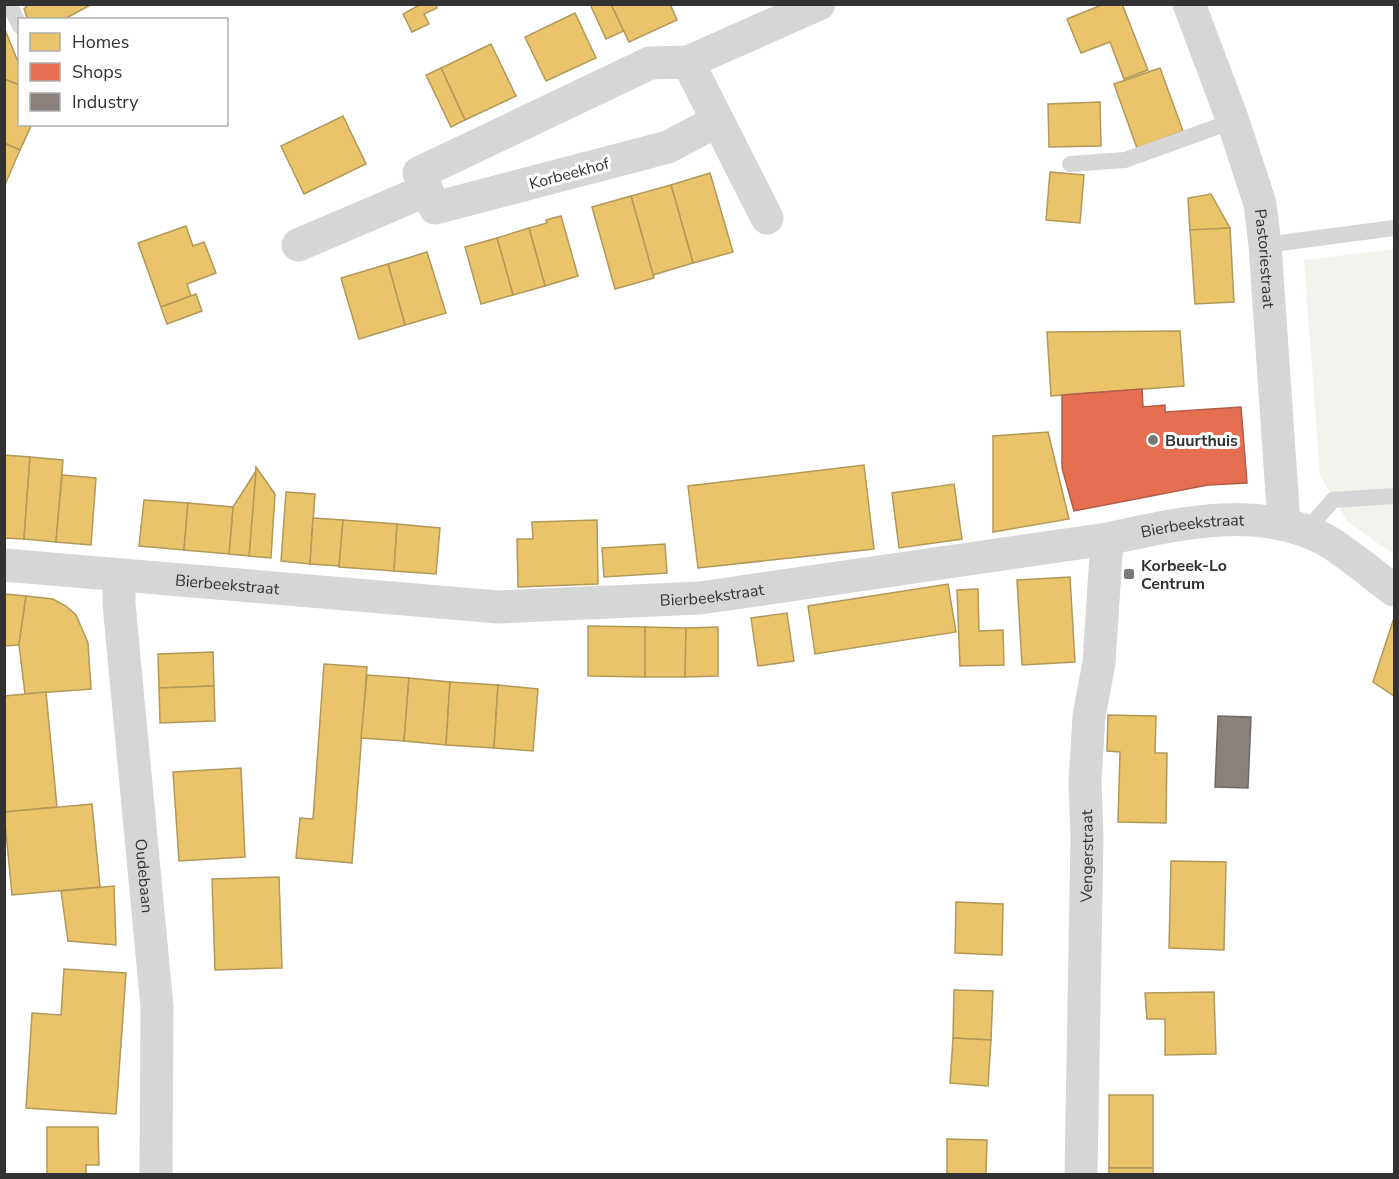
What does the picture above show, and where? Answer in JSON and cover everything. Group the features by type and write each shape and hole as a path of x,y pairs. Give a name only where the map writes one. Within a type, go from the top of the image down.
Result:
{"street":[{"path":"298,245 427,190 419,172 650,63 687,62 819,4"},
{"name":"Pastoriestraat","path":"1188,4 1233,121 1260,204 1295,528"},
{"path":"687,62 767,218"},
{"name":"Korbeekhof","path":"427,190 435,208 668,147 717,121"},
{"name":"Bierbeekstraat","path":"4,565 498,608 700,598 1107,539 1157,528 1232,519 1258,520 1295,528 1325,540 1395,590"},
{"name":"Vengerstraat","path":"1081,1174 1087,837 1085,782 1089,716 1100,663 1107,539"},
{"name":"Oudebaan","path":"119,575 120,616 157,1007 156,1174"}],"lane":[{"path":"9,4 18,22"},
{"path":"1070,164 1125,160 1233,121"},
{"path":"1265,245 1395,228"},
{"path":"1295,528 1334,500 1395,496"}],"shaded area":[{"path":"1394,249 1394,555 1347,521 1320,475 1304,260"}],"building: Homes":[{"path":"29,4 92,4 67,18 27,18 24,9"},
{"path":"421,4 435,4 437,8 424,14 429,24 412,32 403,14"},
{"path":"590,4 611,4 624,31 606,39"},
{"path":"611,4 670,4 677,20 629,42"},
{"path":"1104,4 1122,4 1148,70 1124,79 1110,42 1081,53 1067,19"},
{"path":"575,13 596,58 546,81 525,37"},
{"path":"4,27 18,62 18,84 4,79"},
{"path":"491,44 516,96 465,120 441,68"},
{"path":"441,68 465,120 451,127 426,75"},
{"path":"1160,68 1183,131 1137,148 1114,84"},
{"path":"4,79 18,84 18,126 31,126 20,150 4,143"},
{"path":"1100,102 1101,146 1049,147 1048,104"},
{"path":"343,116 366,164 304,194 281,146"},
{"path":"4,143 20,150 4,187"},
{"path":"1050,172 1084,175 1080,223 1046,220"},
{"path":"710,173 733,252 693,263 671,185"},
{"path":"671,185 693,263 653,275 631,196"},
{"path":"1211,194 1230,228 1190,230 1188,198"},
{"path":"631,196 654,278 615,289 592,207"},
{"path":"561,216 578,276 545,286 529,228"},
{"path":"186,226 193,246 204,242 216,273 187,284 191,296 161,307 138,243"},
{"path":"529,228 545,286 513,295 497,238"},
{"path":"1230,228 1234,302 1195,304 1190,230"},
{"path":"497,238 513,295 481,304 465,247"},
{"path":"427,252 446,313 405,325 388,264"},
{"path":"388,264 405,325 359,339 341,278"},
{"path":"196,294 202,311 167,324 161,307"},
{"path":"1180,331 1184,386 1051,396 1047,332"},
{"path":"1048,432 1069,519 993,532 993,436"},
{"path":"4,455 30,457 24,539 4,538"},
{"path":"30,457 63,460 56,542 24,539"},
{"path":"864,465 874,549 698,568 688,486"},
{"path":"256,467 275,494 271,558 249,556"},
{"path":"256,471 249,556 229,554 233,507"},
{"path":"62,475 96,478 91,545 56,542"},
{"path":"954,484 962,539 899,548 892,493"},
{"path":"286,492 315,494 310,564 281,561"},
{"path":"144,500 188,503 184,550 139,546"},
{"path":"188,503 233,507 229,554 184,550"},
{"path":"313,518 343,520 339,566 310,564"},
{"path":"343,520 397,524 394,571 339,567"},
{"path":"597,520 598,584 518,587 517,539 533,539 532,522"},
{"path":"397,524 440,528 436,574 394,571"},
{"path":"665,544 667,573 604,577 602,548"},
{"path":"1070,577 1075,662 1022,665 1017,580"},
{"path":"948,584 956,632 815,654 808,606"},
{"path":"978,589 979,631 1003,630 1004,665 960,666 957,590"},
{"path":"4,594 26,596 19,645 4,646"},
{"path":"26,596 53,599 76,615 88,643 91,689 25,694 19,645"},
{"path":"787,613 794,661 758,666 751,618"},
{"path":"1394,618 1394,696 1373,682"},
{"path":"588,626 645,627 645,677 588,676"},
{"path":"645,627 686,628 685,677 645,677"},
{"path":"718,627 718,676 685,677 686,628"},
{"path":"213,652 214,686 159,688 158,654"},
{"path":"324,664 367,667 352,863 296,858 300,818 313,819"},
{"path":"367,675 409,678 404,741 361,738"},
{"path":"409,678 450,682 446,745 404,741"},
{"path":"450,682 498,685 494,748 446,745"},
{"path":"498,685 538,689 533,751 494,748"},
{"path":"214,686 215,721 160,723 159,688"},
{"path":"46,692 57,807 4,812 4,696"},
{"path":"1108,715 1156,716 1155,753 1167,753 1166,823 1118,822 1120,752 1107,751"},
{"path":"241,768 245,857 179,861 173,772"},
{"path":"92,804 100,887 12,895 4,812"},
{"path":"1171,861 1226,862 1224,950 1169,948"},
{"path":"279,877 282,968 215,970 212,879"},
{"path":"114,886 116,945 68,941 61,891"},
{"path":"956,902 1003,904 1002,955 955,953"},
{"path":"64,969 126,973 116,1114 26,1108 32,1013 61,1015"},
{"path":"954,990 993,991 991,1040 953,1038"},
{"path":"1214,992 1216,1054 1165,1055 1165,1019 1147,1019 1145,993"},
{"path":"953,1038 991,1040 988,1086 950,1083"},
{"path":"1109,1095 1153,1095 1153,1168 1109,1168"},
{"path":"47,1127 98,1127 99,1165 86,1165 86,1174 47,1174"},
{"path":"947,1139 987,1140 986,1174 947,1174"},
{"path":"1109,1168 1153,1168 1153,1174 1109,1174"}],"building: Shops":[{"name":"Buurthuis","path":"1142,389 1143,407 1165,405 1165,412 1241,407 1247,483 1208,485 1074,511 1062,468 1062,395"}],"building: Industry":[{"path":"1218,716 1251,717 1248,788 1215,787"}],"place":[{"name":"Buurthuis","path":"1153,440"},
{"name":"Korbeek-Lo Centrum","path":"1129,574"}]}
